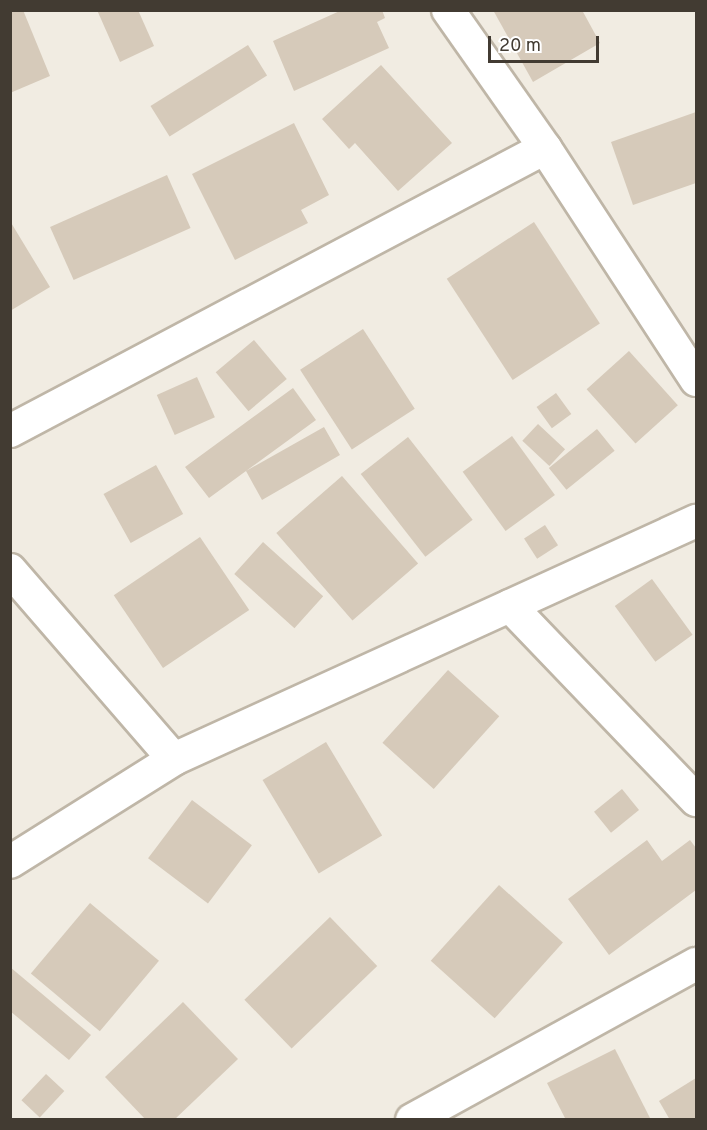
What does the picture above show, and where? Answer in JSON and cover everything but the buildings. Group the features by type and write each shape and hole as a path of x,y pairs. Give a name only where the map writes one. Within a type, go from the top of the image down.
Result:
{"street":[{"path":"448,10 545,148 696,380"},
{"path":"10,431 545,148"},
{"path":"10,862 174,759 696,520"},
{"path":"10,570 174,759"},
{"path":"510,606 696,800"},
{"path":"412,1119 696,964"}]}
